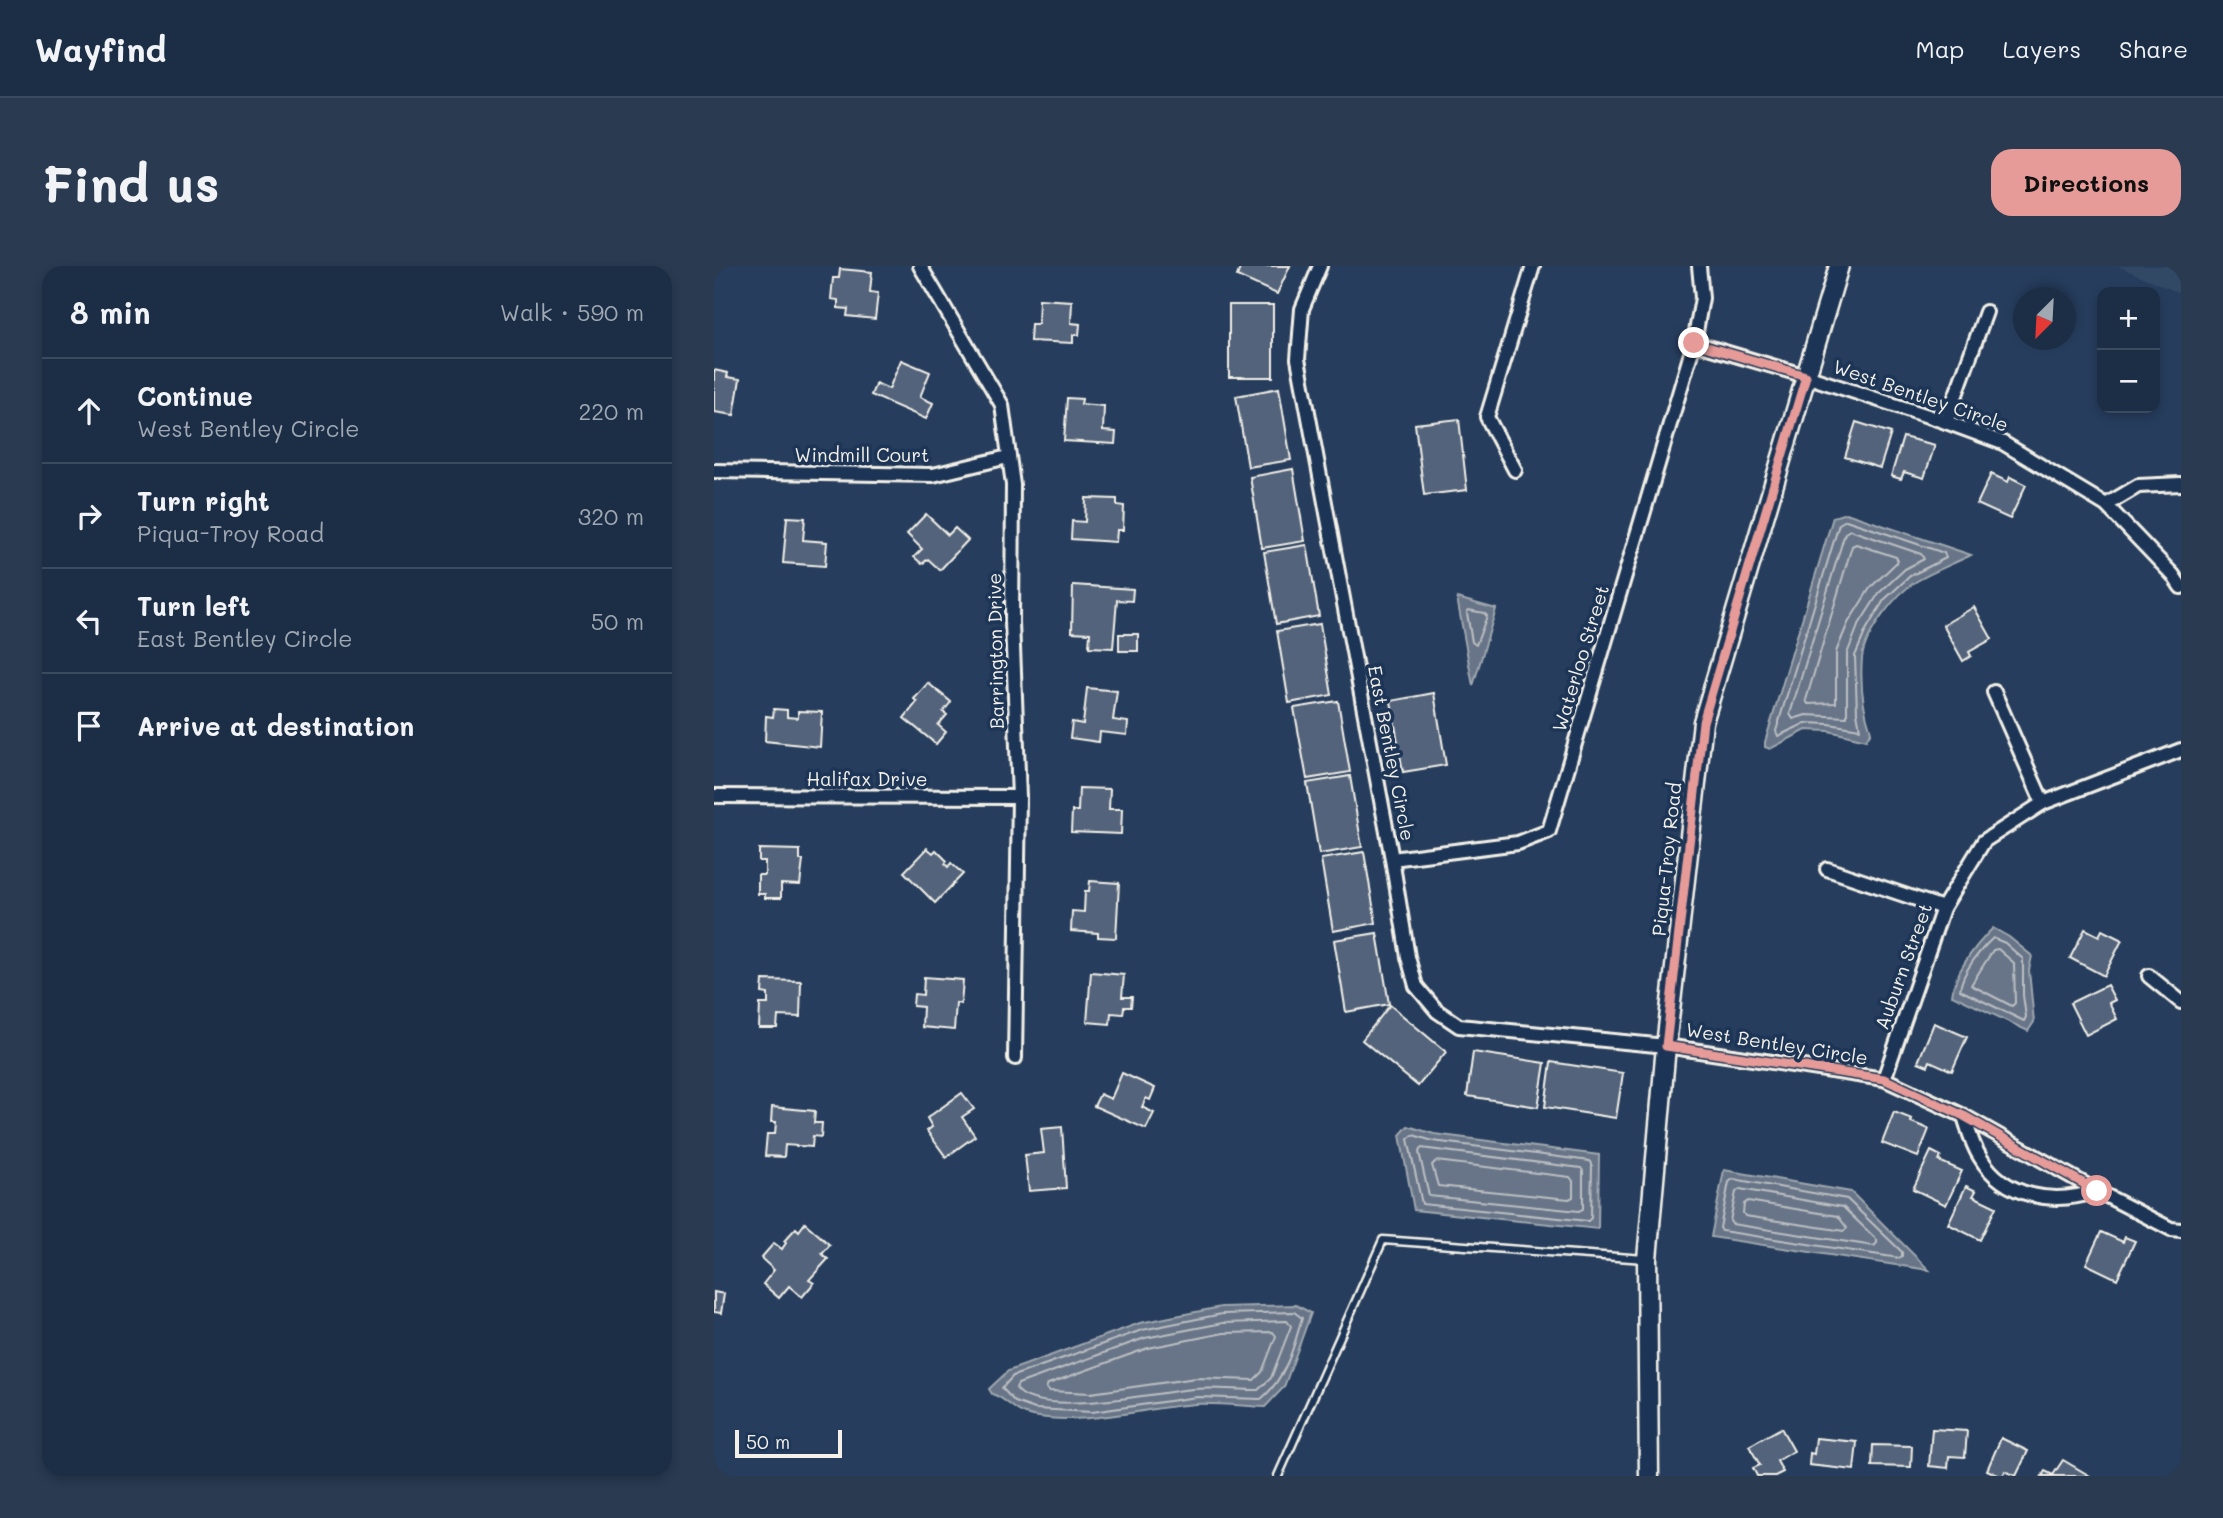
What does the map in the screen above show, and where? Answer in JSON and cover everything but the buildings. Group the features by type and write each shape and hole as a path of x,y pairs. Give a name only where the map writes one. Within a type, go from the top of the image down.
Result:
{"street":[{"name":"Barrington Drive","path":"920,266 1002,405 1013,485 1012,622 1019,797 1015,1058"},
{"name":"East Bentley Circle","path":"1320,266 1302,309 1298,359 1408,957 1416,986 1437,1011 1459,1026 1666,1046"},
{"path":"1515,470 1487,417 1533,266"},
{"path":"1699,266 1702,298 1694,343 1806,376"},
{"name":"Piqua-Troy Road","path":"1649,1476 1647,1259 1666,1046 1703,722 1839,266"},
{"path":"1946,422 1986,312"},
{"name":"Waterloo Street","path":"1392,859 1518,843 1549,831 1694,343"},
{"name":"West Bentley Circle","path":"1806,376 2003,443 2106,505 2173,575 2181,587"},
{"name":"Windmill Court","path":"714,471 933,475 1008,457"},
{"path":"2106,505 2138,486 2181,484"},
{"path":"1994,692 2043,803"},
{"name":"Auburn Street","path":"1884,1079 1943,908 1984,841 2043,803 2181,750"},
{"name":"Halifax Drive","path":"714,796 1019,797"},
{"path":"1827,869 1943,908"},
{"path":"2149,976 2181,1002"},
{"name":"West Bentley Circle","path":"1666,1046 1884,1079 1964,1116 2097,1191 2171,1229 2181,1230"},
{"path":"1964,1116 1980,1158 1999,1178 2026,1194 2050,1199 2077,1197 2097,1191"}],"lane":[{"path":"1278,1476 1383,1240 1647,1259"}],"shaded area":[{"path":"2118,266 2181,266 2181,294"}],"water":[{"path":"1846,513 1971,555 1917,581 1891,604 1875,626 1862,658 1863,696 1871,732 1866,740 1829,731 1806,730 1770,749 1765,747 1765,742 1833,517"},
{"path":"1457,598 1496,609 1473,686"},
{"path":"1993,928 2032,956 2029,970 2034,1022 2028,1031 1952,995 1967,958"},
{"path":"1408,1126 1434,1134 1599,1155 1598,1229 1414,1210 1400,1135"},
{"path":"1724,1170 1851,1192 1929,1270 1711,1237"},
{"path":"1296,1305 1311,1313 1284,1387 1265,1407 1195,1404 1093,1418 1053,1419 1021,1412 992,1394 989,1389 1008,1371 1140,1323 1221,1307"}],"route":[{"path":"1694,343 1806,376 1703,722 1666,1046 1884,1079 1964,1116 2097,1191"}]}
